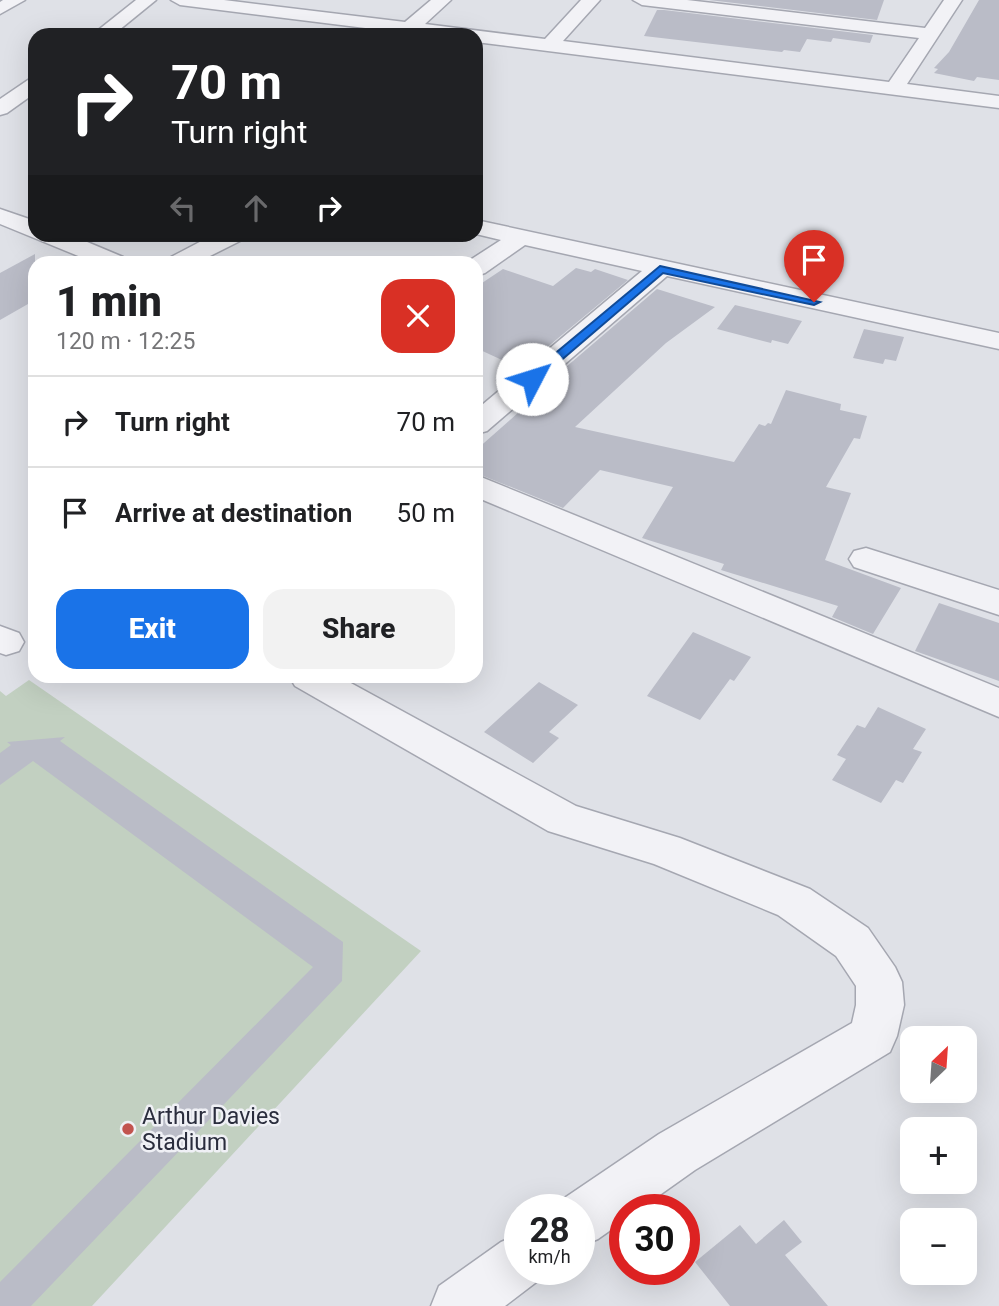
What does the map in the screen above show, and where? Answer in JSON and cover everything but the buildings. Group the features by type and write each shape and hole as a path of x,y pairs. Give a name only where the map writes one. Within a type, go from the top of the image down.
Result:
{"street":[{"path":"0,9 16,0"},
{"path":"110,28 147,0"},
{"path":"180,0 408,28 442,0"},
{"path":"286,13 304,0"},
{"path":"549,46 591,0"},
{"path":"642,0 931,34"},
{"path":"895,89 953,0"},
{"path":"483,37 999,102"},
{"path":"0,109 28,89"},
{"path":"0,216 28,227"},
{"path":"483,229 999,341"},
{"path":"483,263 520,237"},
{"path":"65,242 99,256"},
{"path":"192,256 220,242"},
{"path":"483,419 660,269"},
{"path":"483,488 999,704"},
{"path":"866,559 999,603"},
{"path":"320,683 563,819 665,850 794,902 852,942 879,982 880,1004 873,1036 677,1152 595,1209"},
{"path":"459,1306 504,1273"}],"green space":[{"name":"Arthur Davies Stadium","path":"28,681 28,683 33,683 421,951 92,1306 0,1306 0,691 6,696"}],"place":[{"name":"Arthur Davies Stadium","path":"128,1129"}],"route":[{"path":"532,379 660,269 814,302"}]}
